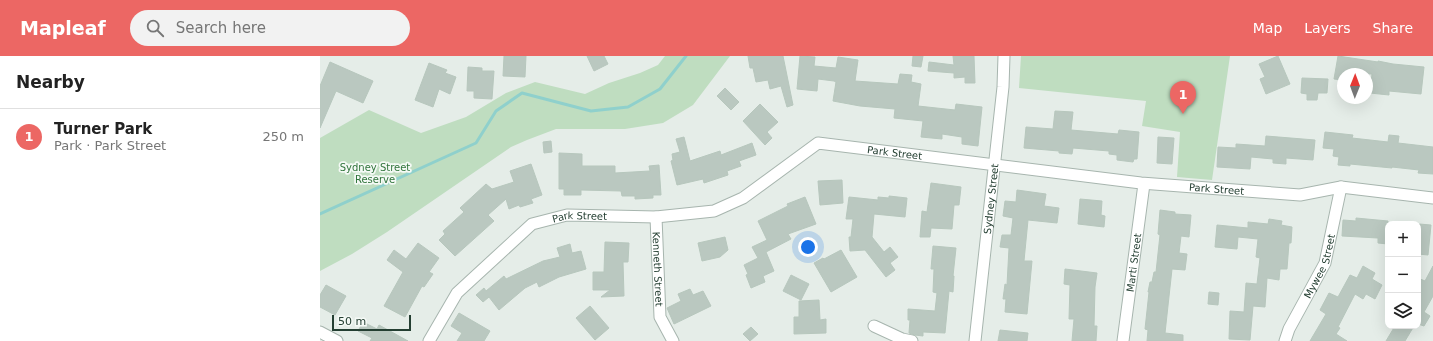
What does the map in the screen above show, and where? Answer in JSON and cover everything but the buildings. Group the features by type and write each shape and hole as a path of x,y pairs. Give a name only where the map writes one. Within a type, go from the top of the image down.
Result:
{"street":[{"name":"Sydney Street","path":"975,341 995,166 1003,87 1004,56"},
{"name":"Park Street","path":"429,341 457,293 532,224 567,215 656,217 714,211 743,198 818,143 1144,184 1300,195 1341,187 1433,198"},
{"name":"Marti Street","path":"1123,341 1144,184"},
{"name":"Mywee Street","path":"1285,341 1289,329 1325,263 1341,187"},
{"name":"Kenneth Street","path":"656,217 660,316 673,341"},
{"path":"874,326 902,339 912,341"},
{"path":"320,332 337,341"}],"green space":[{"name":"Sydney Street Reserve","path":"665,56 730,56 693,105 663,123 625,129 556,129 527,140 511,147 387,232 352,254 320,271 320,138 369,110 421,133 466,117 506,93 535,82 585,94 609,83 640,73 658,65"},
{"path":"1021,56 1230,56 1212,180 1177,177 1180,132 1142,126 1146,101 1019,88"}],"waterway":[{"path":"320,214 476,143 496,111 522,93 591,111 628,107 660,89 686,56"}],"place":[{"name":"Turner Park","path":"1183,114"}]}
